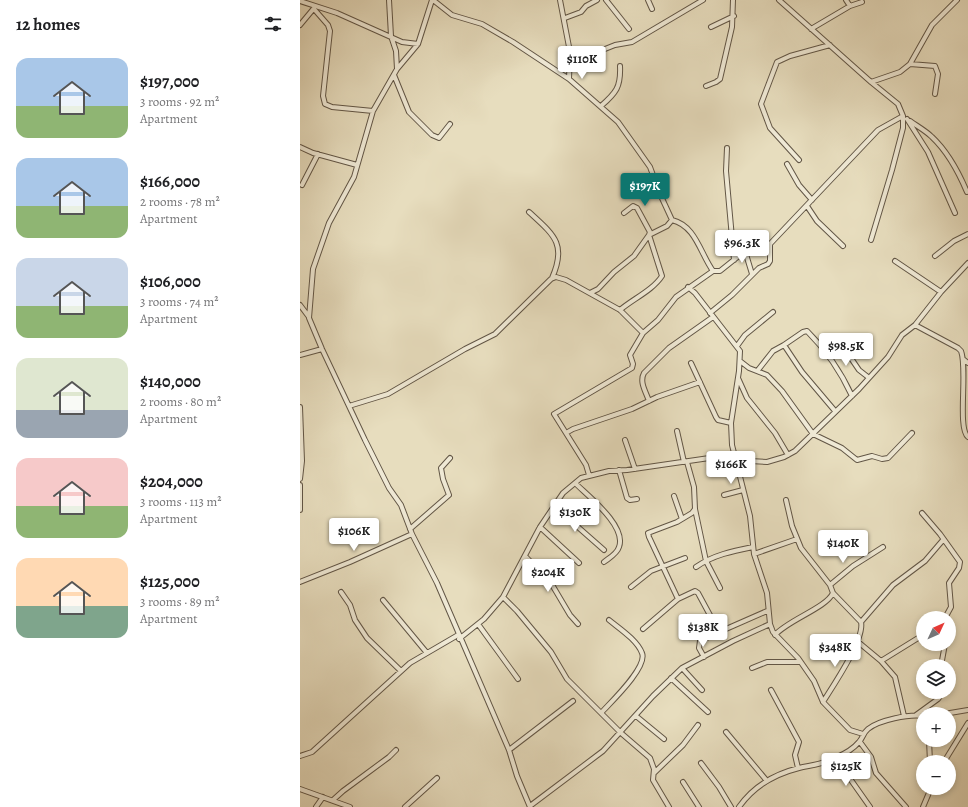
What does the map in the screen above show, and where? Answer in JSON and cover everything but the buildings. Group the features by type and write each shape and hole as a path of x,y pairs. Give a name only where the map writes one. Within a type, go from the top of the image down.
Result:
{"street":[{"path":"388,0 391,36 396,51 397,69"},
{"path":"310,318 313,269 332,216 348,190 357,166 373,111 397,69 418,44 432,0 452,14 482,24 510,39 569,79 627,132 650,167 672,220 685,224 693,234 713,271"},
{"path":"560,0 565,18 570,52 569,79"},
{"path":"565,18 581,12 586,6 597,0"},
{"path":"606,0 629,29"},
{"path":"648,0 652,9"},
{"path":"570,63 615,46 632,42 703,0"},
{"path":"706,86 716,82 720,78 734,16 733,0"},
{"path":"779,0 871,82 898,104 928,152 955,213"},
{"path":"846,0 850,6"},
{"path":"871,82 900,72 910,64 932,25 957,0"},
{"path":"300,1 391,36 402,42 418,44"},
{"path":"811,28 850,6 862,2"},
{"path":"300,25 316,7"},
{"path":"316,7 328,25 330,31 323,96 325,104 332,108 373,111"},
{"path":"711,27 734,16"},
{"path":"799,160 770,128 761,104 777,62 790,56 830,45"},
{"path":"910,64 935,66 938,74 935,94"},
{"path":"600,106 614,94 620,84 620,66"},
{"path":"394,74 409,112 432,135 439,138 450,124"},
{"path":"905,117 932,137 940,145 959,173 967,192"},
{"path":"589,475 586,465 554,417 556,412 632,368 633,364 630,355 643,333 658,320 676,297 688,287 713,271 720,271 757,243 766,246 770,244 878,130 905,117"},
{"path":"871,240 892,170 905,117"},
{"path":"300,148 357,166"},
{"path":"727,148 726,171 734,260"},
{"path":"302,185 318,154"},
{"path":"786,164 799,185 812,200"},
{"path":"620,310 657,284 662,276 649,235 650,232 646,223 635,206 631,207 624,213"},
{"path":"806,206 817,221 843,246"},
{"path":"349,406 388,394 465,349 495,334 552,278 560,257 558,246 546,228 530,212"},
{"path":"590,294 598,289 614,272 634,256 649,235 667,226 672,220"},
{"path":"935,256 954,241 968,234"},
{"path":"649,401 642,382 644,373 669,348 711,315 752,274 770,261 770,244"},
{"path":"745,251 752,274"},
{"path":"895,261 941,292"},
{"path":"300,756 312,752 416,659 427,652 459,637 478,624 503,597 540,526 564,493 575,483 589,475 619,470 723,456 734,457 742,460 767,462 795,452 835,411 852,396 888,357 902,335 915,325 941,292 968,263"},
{"path":"552,278 556,277 566,280 620,310 643,333"},
{"path":"688,287 740,351 740,361 731,423 734,457 750,516 754,554 767,593 767,611 770,624 775,635 793,651 814,681 823,702 850,730 863,734"},
{"path":"300,304 310,318 322,349 349,406 389,488 400,505 411,532 436,583 509,750 517,776 530,806 594,759 621,733 682,668 770,624"},
{"path":"737,346 745,335 773,312"},
{"path":"915,325 961,351 965,389 963,424 965,435 968,437"},
{"path":"758,370 773,351 784,346 803,332 807,331 826,354 847,385 852,396"},
{"path":"840,342 859,370 868,378"},
{"path":"784,346 802,372 835,411"},
{"path":"300,355 322,349"},
{"path":"963,359 968,363"},
{"path":"740,361 749,368 758,370 767,375 782,391 813,434 842,448 860,460 872,456 882,459 888,458 912,433"},
{"path":"691,364 716,417 723,422 731,423"},
{"path":"737,377 747,398 776,433 788,455"},
{"path":"566,433 573,429 632,409 700,382"},
{"path":"300,407 302,461 300,479"},
{"path":"677,431 685,462 694,487 695,509 706,560 720,588"},
{"path":"625,440 634,469"},
{"path":"300,582 330,571 411,532 450,495 443,479 441,468 450,458"},
{"path":"619,470 627,498 630,500 637,499"},
{"path":"575,483 607,513 616,527 620,540 619,547 616,553 604,562"},
{"path":"300,485 300,510"},
{"path":"724,495 743,490"},
{"path":"674,496 682,519"},
{"path":"786,500 801,548 830,585 833,593 861,622 862,626 846,666 823,702"},
{"path":"554,506 604,550"},
{"path":"678,599 648,533 682,519 692,513 695,509"},
{"path":"922,513 960,565 949,583 951,607 949,611"},
{"path":"540,526 579,563"},
{"path":"754,554 797,539"},
{"path":"861,622 893,585 925,561 943,540"},
{"path":"696,567 706,560 753,546"},
{"path":"830,585 853,566 883,547"},
{"path":"525,556 551,583 570,615 578,624"},
{"path":"631,587 651,571 685,558"},
{"path":"341,592 350,605 355,620 367,638 401,671"},
{"path":"644,629 678,599 694,592 698,593 716,628 721,631"},
{"path":"775,635 782,628 814,609 833,593"},
{"path":"503,597 517,611 551,652 567,679 621,733 650,758 653,765 653,780 669,807"},
{"path":"383,600 427,652"},
{"path":"704,657 699,648 700,641 767,611"},
{"path":"601,713 636,673 644,660 643,654 638,646 609,620"},
{"path":"478,624 518,679"},
{"path":"881,661 916,639"},
{"path":"857,641 881,661 897,680 904,716"},
{"path":"752,668 767,662 800,662"},
{"path":"682,668 702,690"},
{"path":"671,678 708,712"},
{"path":"771,690 799,742 795,755 798,768"},
{"path":"927,707 938,699"},
{"path":"509,750 573,701"},
{"path":"956,712 968,710"},
{"path":"739,807 748,796 767,781 798,768 820,764 838,757 860,742 863,734 873,726 904,716 916,715"},
{"path":"636,716 664,739"},
{"path":"949,755 966,729 968,722"},
{"path":"654,773 683,745 698,725"},
{"path":"726,732 767,781"},
{"path":"860,742 871,757 876,773 906,807"},
{"path":"333,800 342,791 389,757 396,750"},
{"path":"838,757 846,773 870,807"},
{"path":"701,763 719,787 731,807"},
{"path":"405,807 437,778"},
{"path":"682,782 699,807"},
{"path":"300,789 350,807"},
{"path":"923,807 928,795"},
{"path":"316,807 324,797"}]}
